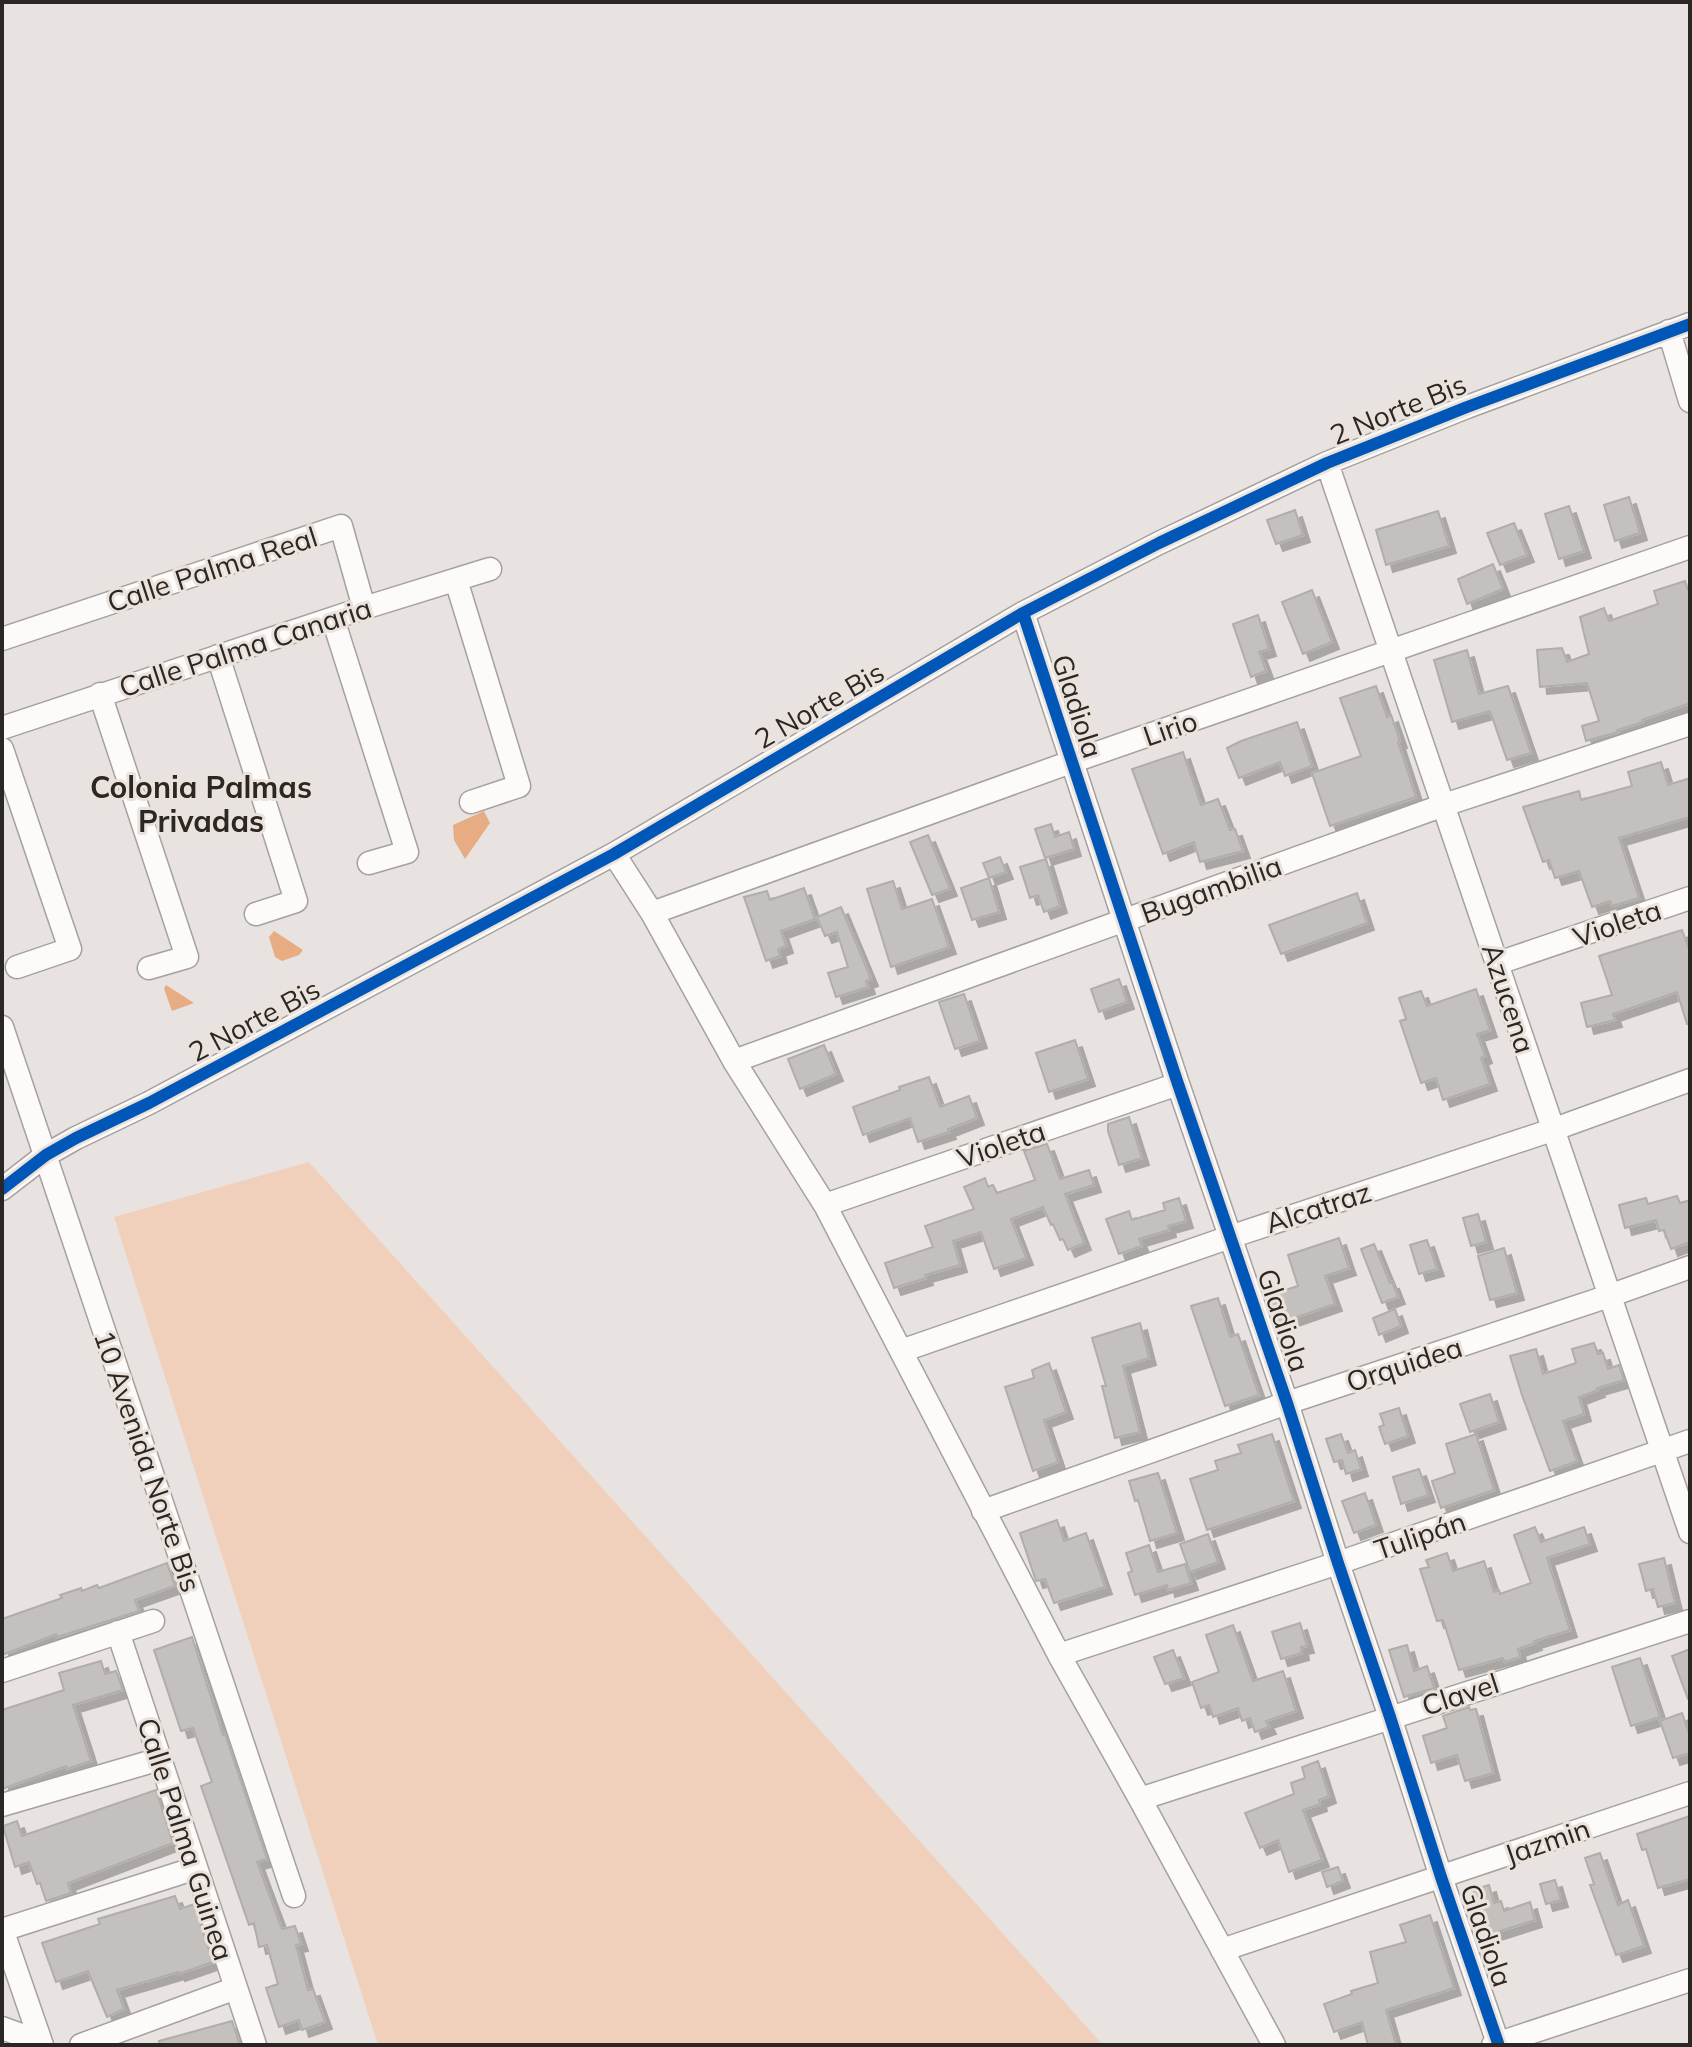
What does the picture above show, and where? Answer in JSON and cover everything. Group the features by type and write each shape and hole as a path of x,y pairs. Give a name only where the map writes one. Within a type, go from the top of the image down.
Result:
{"street":[{"path":"1679,327 1690,401"},
{"name":"2 Norte Bis","path":"2,1189 46,1155 258,1046 614,854 1023,613 1159,543 1327,463 1679,327"},
{"name":"Azucena","path":"1327,463 1690,1532"},
{"name":"Calle Palma Real","path":"2,639 341,526 364,608"},
{"name":"Lirio","path":"652,913 1071,762 1690,547"},
{"name":"Calle Palma Canaria","path":"2,728 490,569"},
{"path":"456,580 519,786 471,802"},
{"name":"Gladiola","path":"1023,613 1287,1403 1495,2044"},
{"path":"333,619 407,852 369,863"},
{"path":"218,656 296,901 256,914"},
{"path":"100,694 187,957 149,968"},
{"name":"Bugambilia","path":"734,1061 1444,805 1690,724"},
{"path":"2,749 70,949 17,967"},
{"path":"614,854 652,913 734,1061 825,1205 1059,1655 1274,2045"},
{"name":"Violeta","path":"1498,963 1690,898"},
{"name":"10 Avenida Norte Bis","path":"2,1027 294,1896"},
{"name":"Alcatraz","path":"901,1351 1552,1130 1690,1080"},
{"name":"Violeta","path":"825,1205 1178,1084"},
{"name":"Orquidea","path":"983,1511 1287,1403 1690,1267"},
{"name":"Tulipán","path":"1059,1655 1338,1563 1690,1441"},
{"path":"2,1671 153,1621"},
{"name":"Clavel","path":"1140,1799 1690,1621"},
{"name":"Calle Palma Guinea","path":"118,1632 255,2045"},
{"path":"2,1805 160,1759"},
{"name":"Jazmin","path":"1222,1950 1690,1793"},
{"path":"42,2045 2,1930 196,1868"},
{"path":"1495,2044 1690,1980"},
{"path":"81,2045 236,1988"},
{"path":"2,2028 24,2036 33,2045"}],"shaded area":[{"path":"484,811 490,823 465,859 454,840 453,825"},
{"path":"274,931 303,950 299,955 282,961 275,957 269,937"},
{"path":"166,985 194,1003 172,1011 164,989"},
{"path":"309,1162 1103,2045 378,2045 114,1217"}],"building":[{"path":"1629,497 1640,533 1615,541 1604,505"},
{"path":"1569,506 1584,551 1559,559 1545,514"},
{"path":"1295,510 1303,535 1276,544 1267,520"},
{"path":"1438,511 1449,546 1386,565 1376,530"},
{"path":"1514,523 1527,555 1500,565 1487,533"},
{"path":"1493,564 1503,589 1467,604 1458,579"},
{"path":"1685,581 1690,595 1690,703 1618,732 1586,741 1582,726 1599,721 1587,683 1540,687 1537,650 1562,648 1567,662 1589,654 1580,617 1604,608 1609,621 1658,604 1654,591"},
{"path":"1312,590 1332,642 1303,654 1282,602"},
{"path":"1258,615 1269,649 1259,652 1266,671 1251,677 1233,624"},
{"path":"1467,650 1479,694 1508,686 1531,753 1507,760 1490,711 1452,722 1434,660"},
{"path":"1376,686 1387,717 1391,715 1416,797 1330,826 1312,773 1361,756 1340,698"},
{"path":"1297,722 1312,766 1285,776 1280,762 1239,778 1227,748"},
{"path":"1183,752 1201,805 1218,799 1230,830 1235,829 1243,851 1200,862 1194,842 1163,854 1132,769"},
{"path":"1661,762 1668,785 1690,778 1690,817 1619,838 1639,898 1612,906 1610,901 1592,907 1579,871 1555,878 1549,860 1543,862 1523,807 1579,791 1581,800 1632,786 1628,772"},
{"path":"1051,824 1055,837 1069,832 1074,849 1045,858 1035,829"},
{"path":"928,835 950,889 932,895 910,842"},
{"path":"1000,857 1006,872 989,878 983,863"},
{"path":"1046,859 1060,906 1044,912 1038,895 1030,898 1020,867"},
{"path":"989,878 999,912 972,920 961,888"},
{"path":"893,881 902,909 932,899 949,947 891,967 867,889"},
{"path":"804,888 815,919 781,931 786,946 778,949 780,956 766,961 744,897 767,891 770,900"},
{"path":"1357,893 1367,923 1281,954 1269,925"},
{"path":"841,907 871,979 866,981 868,987 836,997 828,973 848,967 837,932 825,936 817,917"},
{"path":"1682,930 1690,952 1690,1023 1687,1024 1677,992 1613,1014 1615,1020 1587,1027 1581,1003 1612,995 1599,956"},
{"path":"1119,979 1127,1002 1099,1012 1091,989"},
{"path":"1476,989 1490,1030 1477,1034 1490,1084 1443,1100 1436,1078 1421,1083 1400,1021 1406,1019 1399,998 1421,991 1427,1006"},
{"path":"964,994 980,1041 955,1049 939,1002"},
{"path":"1075,1040 1088,1079 1049,1092 1036,1053"},
{"path":"824,1045 836,1074 800,1089 788,1059"},
{"path":"929,1077 940,1107 969,1096 977,1118 948,1129 949,1132 918,1142 910,1118 863,1135 853,1107"},
{"path":"1129,1117 1142,1158 1119,1165 1108,1124"},
{"path":"1047,1144 1060,1179 1089,1170 1094,1185 1065,1194 1084,1243 1068,1250 1043,1207 1011,1219 1026,1258 994,1269 981,1232 953,1241 960,1265 894,1288 885,1263 933,1247 925,1226 974,1209 964,1187 985,1178 988,1187 993,1185 997,1193 1035,1180 1024,1151"},
{"path":"1677,1196 1680,1203 1690,1200 1690,1242 1671,1249 1664,1230 1659,1231 1656,1220 1625,1228 1619,1205 1646,1198 1648,1204"},
{"path":"1179,1198 1186,1221 1139,1239 1142,1246 1119,1254 1106,1219 1129,1211 1132,1220 1165,1210 1163,1203"},
{"path":"1478,1214 1486,1242 1471,1246 1463,1218"},
{"path":"1339,1238 1349,1268 1325,1276 1335,1304 1277,1324 1267,1296 1298,1286 1288,1255"},
{"path":"1427,1240 1437,1269 1419,1274 1410,1245"},
{"path":"1374,1244 1398,1297 1382,1303 1361,1249"},
{"path":"1504,1248 1517,1293 1490,1300 1478,1256"},
{"path":"1218,1298 1230,1337 1238,1334 1259,1395 1225,1406 1191,1306"},
{"path":"1395,1309 1401,1326 1379,1335 1373,1318"},
{"path":"1140,1323 1149,1358 1123,1366 1140,1432 1115,1438 1102,1386 1106,1386 1092,1338"},
{"path":"1594,1343 1598,1354 1603,1353 1608,1369 1619,1365 1624,1380 1579,1397 1584,1414 1563,1421 1577,1461 1550,1471 1510,1356 1536,1349 1543,1374 1576,1363 1572,1349"},
{"path":"1049,1363 1066,1412 1044,1420 1058,1462 1033,1471 1005,1387 1034,1378 1032,1370"},
{"path":"1490,1394 1499,1422 1470,1432 1460,1404"},
{"path":"1399,1408 1408,1436 1385,1444 1379,1427 1384,1425 1380,1414"},
{"path":"1272,1434 1294,1501 1207,1530 1190,1479 1218,1470 1215,1461 1241,1453 1238,1445"},
{"path":"1341,1434 1348,1453 1355,1450 1361,1469 1346,1474 1342,1460 1334,1462 1326,1439"},
{"path":"1476,1434 1494,1490 1441,1508 1432,1481 1455,1473 1446,1444"},
{"path":"1419,1469 1428,1495 1401,1504 1393,1477"},
{"path":"1158,1473 1177,1533 1150,1541 1129,1481"},
{"path":"1365,1493 1376,1525 1354,1533 1342,1501"},
{"path":"1057,1520 1064,1541 1086,1533 1105,1587 1054,1603 1045,1579 1036,1581 1020,1533"},
{"path":"1535,1527 1541,1542 1584,1527 1590,1544 1547,1558 1570,1630 1518,1649 1520,1657 1505,1662 1503,1658 1459,1670 1443,1620 1437,1621 1420,1569 1429,1567 1426,1560 1447,1553 1453,1571 1484,1561 1494,1592 1499,1590 1500,1594 1531,1583 1514,1535"},
{"path":"1208,1534 1218,1562 1190,1572 1180,1544"},
{"path":"1149,1545 1158,1572 1185,1564 1191,1583 1168,1590 1167,1585 1135,1595 1126,1553"},
{"path":"1664,1558 1675,1603 1658,1607 1653,1589 1646,1591 1639,1564"},
{"path":"167,1563 175,1586 135,1600 139,1611 57,1637 56,1634 2,1655 2,1619 62,1598 60,1595 97,1585 99,1588"},
{"path":"1300,1623 1307,1646 1301,1647 1302,1653 1281,1659 1272,1632"},
{"path":"1233,1625 1253,1681 1283,1671 1296,1711 1266,1721 1269,1727 1255,1732 1250,1718 1242,1721 1238,1708 1213,1717 1209,1705 1201,1708 1192,1682 1219,1672 1206,1635"},
{"path":"192,1637 267,1859 257,1862 282,1929 295,1926 301,1944 296,1945 308,1990 313,1989 325,2022 302,2030 299,2020 279,2027 266,1988 278,1984 267,1945 259,1947 254,1923 249,1925 201,1786 212,1782 193,1728 181,1731 154,1650"},
{"path":"1407,1645 1414,1671 1427,1666 1434,1688 1404,1697 1389,1650"},
{"path":"1690,1649 1690,1699 1688,1699 1672,1656"},
{"path":"1173,1650 1184,1678 1165,1684 1154,1657"},
{"path":"1640,1658 1660,1717 1631,1726 1612,1667"},
{"path":"101,1661 105,1674 116,1671 123,1690 73,1705 91,1761 67,1769 66,1766 2,1789 2,1710 64,1690 59,1673"},
{"path":"1469,1707 1470,1710 1476,1709 1493,1773 1465,1781 1457,1755 1431,1763 1423,1736 1447,1728 1443,1716"},
{"path":"1682,1713 1690,1736 1690,1753 1673,1758 1660,1721"},
{"path":"1318,1761 1329,1796 1319,1800 1320,1804 1303,1810 1322,1860 1289,1872 1278,1840 1260,1848 1245,1813 1294,1794 1291,1783 1305,1778 1302,1767"},
{"path":"156,1790 173,1843 68,1883 71,1893 46,1901 29,1862 15,1867 3,1826 17,1821 22,1836"},
{"path":"1690,1816 1690,1879 1658,1888 1646,1849 1642,1850 1637,1834"},
{"path":"1600,1853 1618,1905 1628,1900 1644,1946 1616,1955 1590,1885 1594,1884 1585,1858"},
{"path":"1338,1867 1343,1881 1327,1887 1322,1872"},
{"path":"1555,1880 1561,1900 1546,1904 1540,1884"},
{"path":"1489,1885 1494,1903 1501,1901 1504,1911 1530,1902 1535,1920 1488,1935 1473,1890"},
{"path":"175,1896 180,1909 194,1904 213,1962 117,1990 124,2009 107,2017 88,1971 56,1982 42,1943 100,1924 98,1919"},
{"path":"1430,1915 1454,1988 1386,2010 1396,2045 1368,2045 1362,2022 1334,2032 1324,2004 1378,1983 1370,1952 1406,1942 1400,1925"},
{"path":"232,2021 240,2045 160,2045 159,2041"}],"cycle path":[{"path":"2,1189 46,1155 76,1138 149,1103 614,854 1023,613 1159,543 1327,463 1690,324"},
{"path":"1023,613 1498,2043"}],"district":[{"name":"Colonia Palmas Privadas","path":"201,804"}]}
